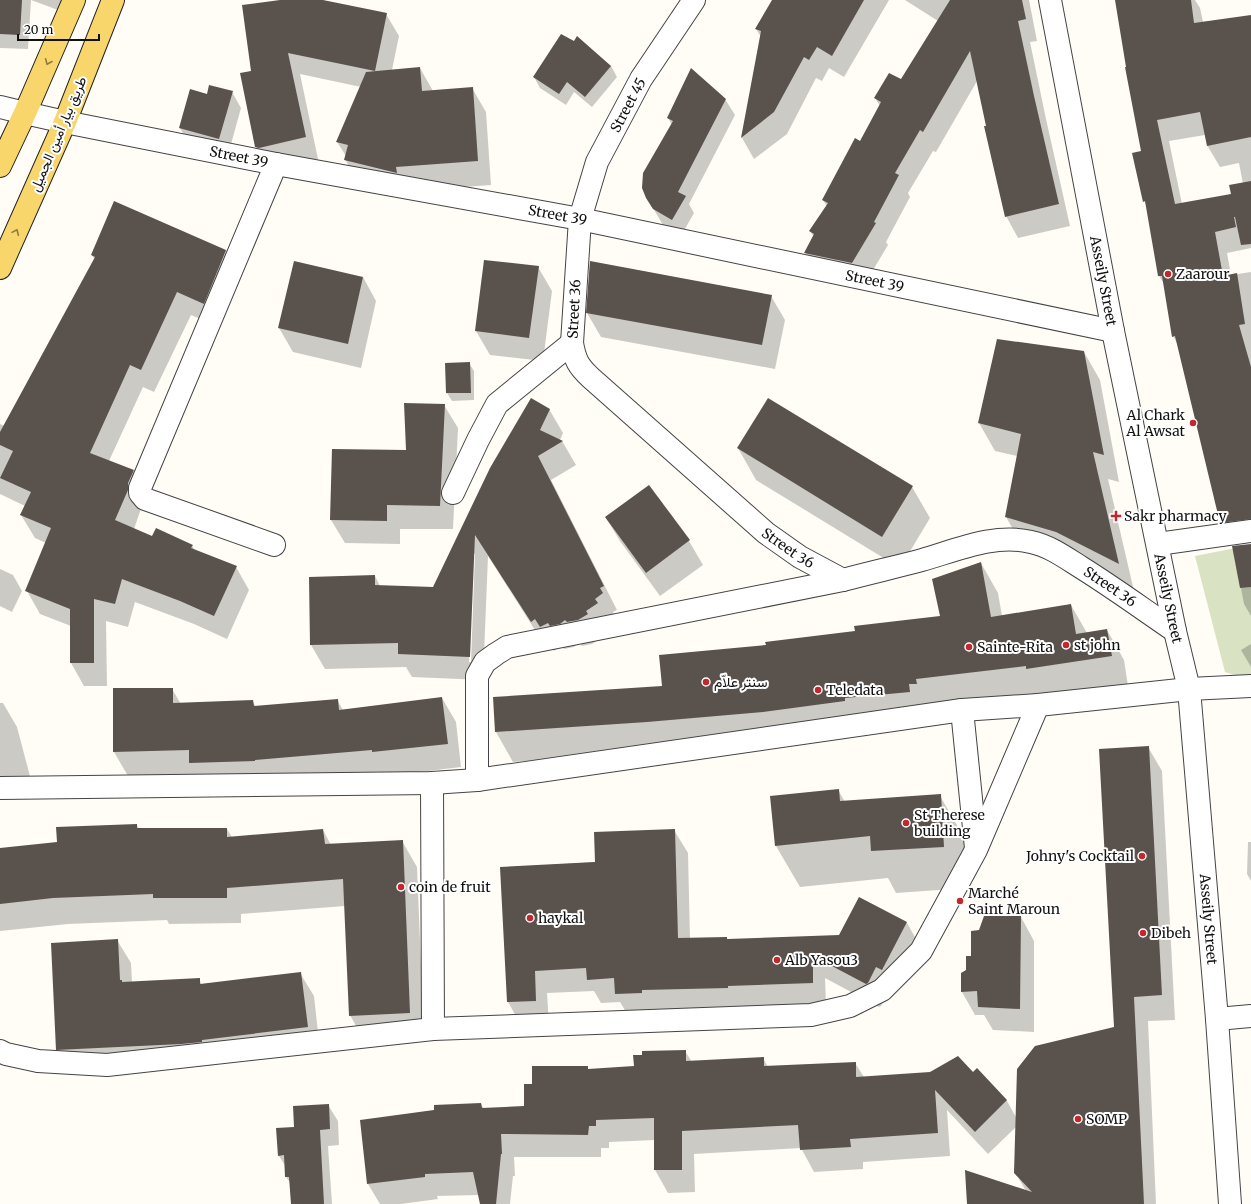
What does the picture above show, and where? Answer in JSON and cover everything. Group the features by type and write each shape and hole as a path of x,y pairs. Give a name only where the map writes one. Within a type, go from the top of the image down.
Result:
{"main road":[{"path":"0,166 25,114 74,0"},
{"name":"طريق بيار أمين الجميل","path":"0,268 65,122 113,0"}],"street":[{"name":"Street 45","path":"580,219 597,162 640,79 694,0"},
{"name":"Asseily Street","path":"1050,0 1113,331 1175,631 1189,689 1217,1019 1230,1204"},
{"name":"Street 39","path":"0,107 25,114 276,164 580,219 1113,331"},
{"path":"274,545 145,499 140,493 140,488 276,164"},
{"name":"Street 36","path":"580,219 572,343 576,361 586,373 766,533 800,557 842,580 896,567 976,543 1006,540 1030,542 1047,547 1063,556 1175,631"},
{"path":"453,493 478,440 498,404 572,343"},
{"path":"1158,544 1251,531"},
{"path":"477,780 477,676 485,662 496,654 508,648 842,580"},
{"path":"0,788 432,783 477,780 962,710 1038,705 1189,689 1251,686"},
{"path":"0,1051 6,1054 38,1061 107,1065 433,1029 810,1015 850,1006 882,990 921,951 976,850 1038,705"},
{"path":"962,710 976,850"},
{"path":"432,783 433,1029"},
{"path":"1217,1019 1251,1016"}],"green space":[{"path":"1251,545 1251,680 1225,672 1195,556"}],"building":[{"path":"0,0 22,0 20,35 0,34"},
{"path":"280,0 323,0 387,13 375,71 288,53 306,137 259,148 255,147 240,73 251,71 242,5"},
{"path":"772,0 864,0 832,56 817,47 809,60 804,57 774,112 741,138 761,31 755,29"},
{"path":"950,0 1022,0 1026,19 1018,21 1059,204 1005,217 984,126 986,126 970,51 923,132 920,130 895,173 899,175 874,222 876,223 852,263 804,253 814,234 809,231 828,203 822,200 855,138 860,141 881,102 874,98 889,73 901,79"},
{"path":"1115,0 1191,0 1194,23 1251,15 1251,137 1207,146 1200,112 1157,120 1175,204 1231,194 1229,185 1251,181 1251,244 1241,245 1235,217 1236,227 1215,232 1223,276 1237,273 1245,324 1239,325 1251,367 1251,519 1220,523 1175,336 1172,337 1162,276 1158,276 1145,201 1143,202 1132,153 1141,151 1125,67"},
{"path":"561,34 574,41 577,36 611,66 585,97 567,82 559,94 533,77"},
{"path":"420,67 422,91 473,87 478,161 396,167 397,173 344,160 348,145 336,142 366,72"},
{"path":"691,68 726,99 678,192 686,196 672,220 653,209 646,198 642,188 643,173 673,121 667,118"},
{"path":"209,85 233,91 219,139 179,128 190,89 207,94"},
{"path":"114,201 226,250 204,304 177,292 141,370 130,365 90,453 134,470 128,483 128,490 115,520 152,536 156,528 193,545 191,548 237,566 214,616 180,601 122,579 115,604 94,599 94,663 70,663 70,609 25,591 51,528 20,515 31,492 0,478 13,451 0,445 0,432 95,257 91,255"},
{"path":"484,260 539,266 529,338 475,331"},
{"path":"294,261 363,277 348,344 278,328"},
{"path":"590,261 772,295 762,345 586,313"},
{"path":"997,339 1084,351 1104,455 1093,452 1119,564 1056,532 1005,517 1021,434 978,423"},
{"path":"470,362 471,393 446,393 445,363"},
{"path":"531,398 550,409 540,430 563,441 538,456 604,586 600,588 603,593 595,599 598,603 586,611 588,614 578,620 567,622 565,620 560,624 550,626 548,623 540,627 535,619 531,622 475,535 470,657 398,654 398,643 310,645 309,577 375,575 375,585 433,587 490,468"},
{"path":"768,398 913,486 882,537 737,448"},
{"path":"404,403 445,404 440,506 387,505 387,521 330,520 332,449 406,450"},
{"path":"649,485 690,540 646,573 605,517"},
{"path":"1251,544 1251,587 1240,588 1232,546"},
{"path":"981,562 991,617 1071,604 1076,634 1107,629 1112,656 1026,669 1026,666 916,679 917,684 909,684 910,692 845,698 845,701 763,712 647,722 495,732 493,697 662,686 659,655 766,645 765,642 855,631 854,626 940,616 932,579"},
{"path":"113,688 173,688 173,703 253,700 254,706 338,699 339,710 442,697 448,744 372,752 372,750 255,761 189,763 189,750 113,752"},
{"name":"SOMP","path":"1149,746 1162,995 1134,997 1144,1204 967,1204 965,1170 1032,1192 1014,1173 1017,1069 1035,1046 1114,1027 1099,749"},
{"path":"839,789 840,801 941,794 944,847 871,851 870,836 775,846 770,796"},
{"path":"137,824 137,828 227,828 227,837 323,829 325,844 403,840 410,1013 349,1016 343,879 227,888 227,898 153,898 153,894 53,898 0,904 0,848 57,842 56,827"},
{"path":"675,829 678,938 727,937 727,939 839,935 859,897 907,922 882,970 876,967 868,983 866,984 813,956 813,983 728,986 728,988 642,990 642,993 615,994 614,978 587,980 586,968 535,971 536,1001 507,1002 500,867 595,862 594,832"},
{"path":"984,916 1021,916 1020,1009 978,1007 977,991 961,992 961,973 966,970 966,956 971,956 971,931 979,930"},
{"path":"118,939 120,980 122,980 122,982 200,978 200,984 301,972 308,1027 181,1044 56,1050 51,943"},
{"path":"686,1050 686,1061 764,1057 764,1066 856,1062 856,1077 930,1072 958,1056 973,1072 977,1068 1007,1100 975,1132 935,1090 938,1133 850,1139 851,1147 800,1150 798,1125 682,1131 682,1170 654,1170 654,1118 596,1120 596,1126 589,1126 588,1135 501,1134 502,1154 496,1204 480,1204 473,1172 425,1174 425,1177 367,1184 360,1120 434,1110 434,1105 481,1103 482,1108 524,1106 524,1084 532,1084 532,1066 588,1066 588,1069 634,1066 633,1055 642,1055 642,1051"},
{"path":"329,1104 330,1129 320,1130 324,1204 291,1204 289,1177 285,1177 284,1155 278,1156 276,1128 294,1127 293,1106"}],"place":[{"name":"Zaarour","path":"1168,274"},
{"name":"Al Chark Al Awsat","path":"1193,423"},
{"name":"Sakr pharmacy","path":"1116,516"},
{"name":"st john","path":"1066,645"},
{"name":"Sainte-Rita","path":"969,647"},
{"name":"سنتر علاّم","path":"706,682"},
{"name":"Teledata","path":"818,690"},
{"name":"St Therese building","path":"906,823"},
{"name":"Johny's Cocktail","path":"1142,856"},
{"name":"coin de fruit","path":"401,887"},
{"name":"Marché Saint Maroun","path":"960,901"},
{"name":"haykal","path":"530,918"},
{"name":"Dibeh","path":"1143,933"},
{"name":"Alb Yasou3","path":"777,960"},
{"name":"SOMP","path":"1078,1119"}]}
